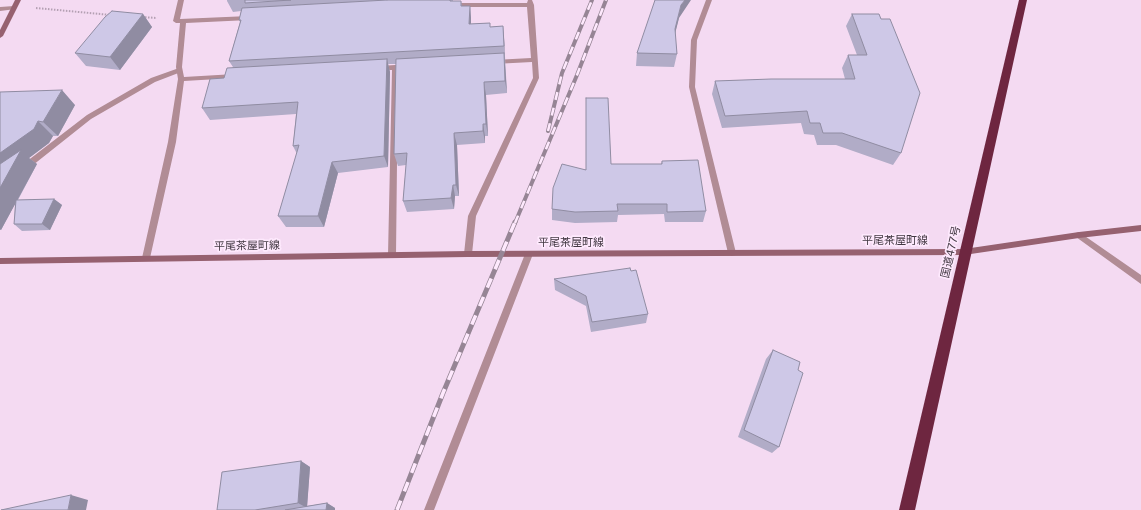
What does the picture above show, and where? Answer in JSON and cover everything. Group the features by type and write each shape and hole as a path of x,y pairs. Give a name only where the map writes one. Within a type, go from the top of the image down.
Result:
{"highway":[{"name":"国道477号","path":"907,510 964,252 1023,0"}],"main road":[{"path":"0,36 18,0"},
{"name":"平尾茶屋町線","path":"0,261 468,254 964,252 1079,235 1141,228"}],"street":[{"path":"146,258 172,142 181,79 179,70 181,0"},
{"path":"709,0 694,40 692,87 732,253"},
{"path":"442,6 530,3 533,60 536,78 472,216 468,254"},
{"path":"0,9 14,9"},
{"path":"180,20 260,17"},
{"path":"487,62 533,60"},
{"path":"371,69 410,66"},
{"path":"392,255 395,67"},
{"path":"17,173 89,117 153,80 179,70"},
{"path":"181,79 244,76"},
{"path":"1079,235 1141,280"},
{"path":"429,510 529,254"}],"path":[{"path":"14,9 46,8 116,15"},
{"path":"139,17 180,20"}],"building":[{"path":"245,0 291,0 245,3"},
{"path":"387,0 461,1 461,6 470,6 469,24 490,23 490,27 503,26 504,46 229,61 241,20 239,20 242,8"},
{"path":"655,0 685,0 681,5 675,29 677,54 637,53"},
{"path":"112,11 143,14 110,57 75,53 105,17"},
{"path":"852,14 879,14 881,19 890,19 920,93 901,153 842,133 823,133 820,123 810,123 807,111 725,116 715,81 855,79 848,55 867,55"},
{"path":"504,53 505,81 484,82 486,124 483,124 483,131 454,133 456,185 453,185 451,198 403,201 407,153 394,154 396,59"},
{"path":"387,59 384,156 332,162 318,216 278,216 299,145 293,146 298,102 202,108 210,79 224,78 227,68"},
{"path":"62,90 43,122 38,121 34,129 0,153 0,92"},
{"path":"586,98 608,98 611,164 662,164 662,161 698,160 706,211 667,212 667,204 617,204 618,211 575,212 552,209 553,188 562,164 586,170"},
{"path":"21,150 0,188 0,164"},
{"path":"54,199 42,224 14,224 16,200"},
{"path":"630,268 631,271 636,270 648,314 592,322 586,296 554,279"},
{"path":"773,350 800,362 798,370 803,373 779,447 744,430"},
{"path":"301,461 298,503 255,510 217,510 222,472"},
{"path":"71,495 68,510 1,510"},
{"path":"327,503 326,510 285,510"}],"railway":[{"path":"548,131 562,73 592,0"},
{"path":"515,223 577,75 606,0"},
{"path":"397,510 443,393 515,222"}]}
